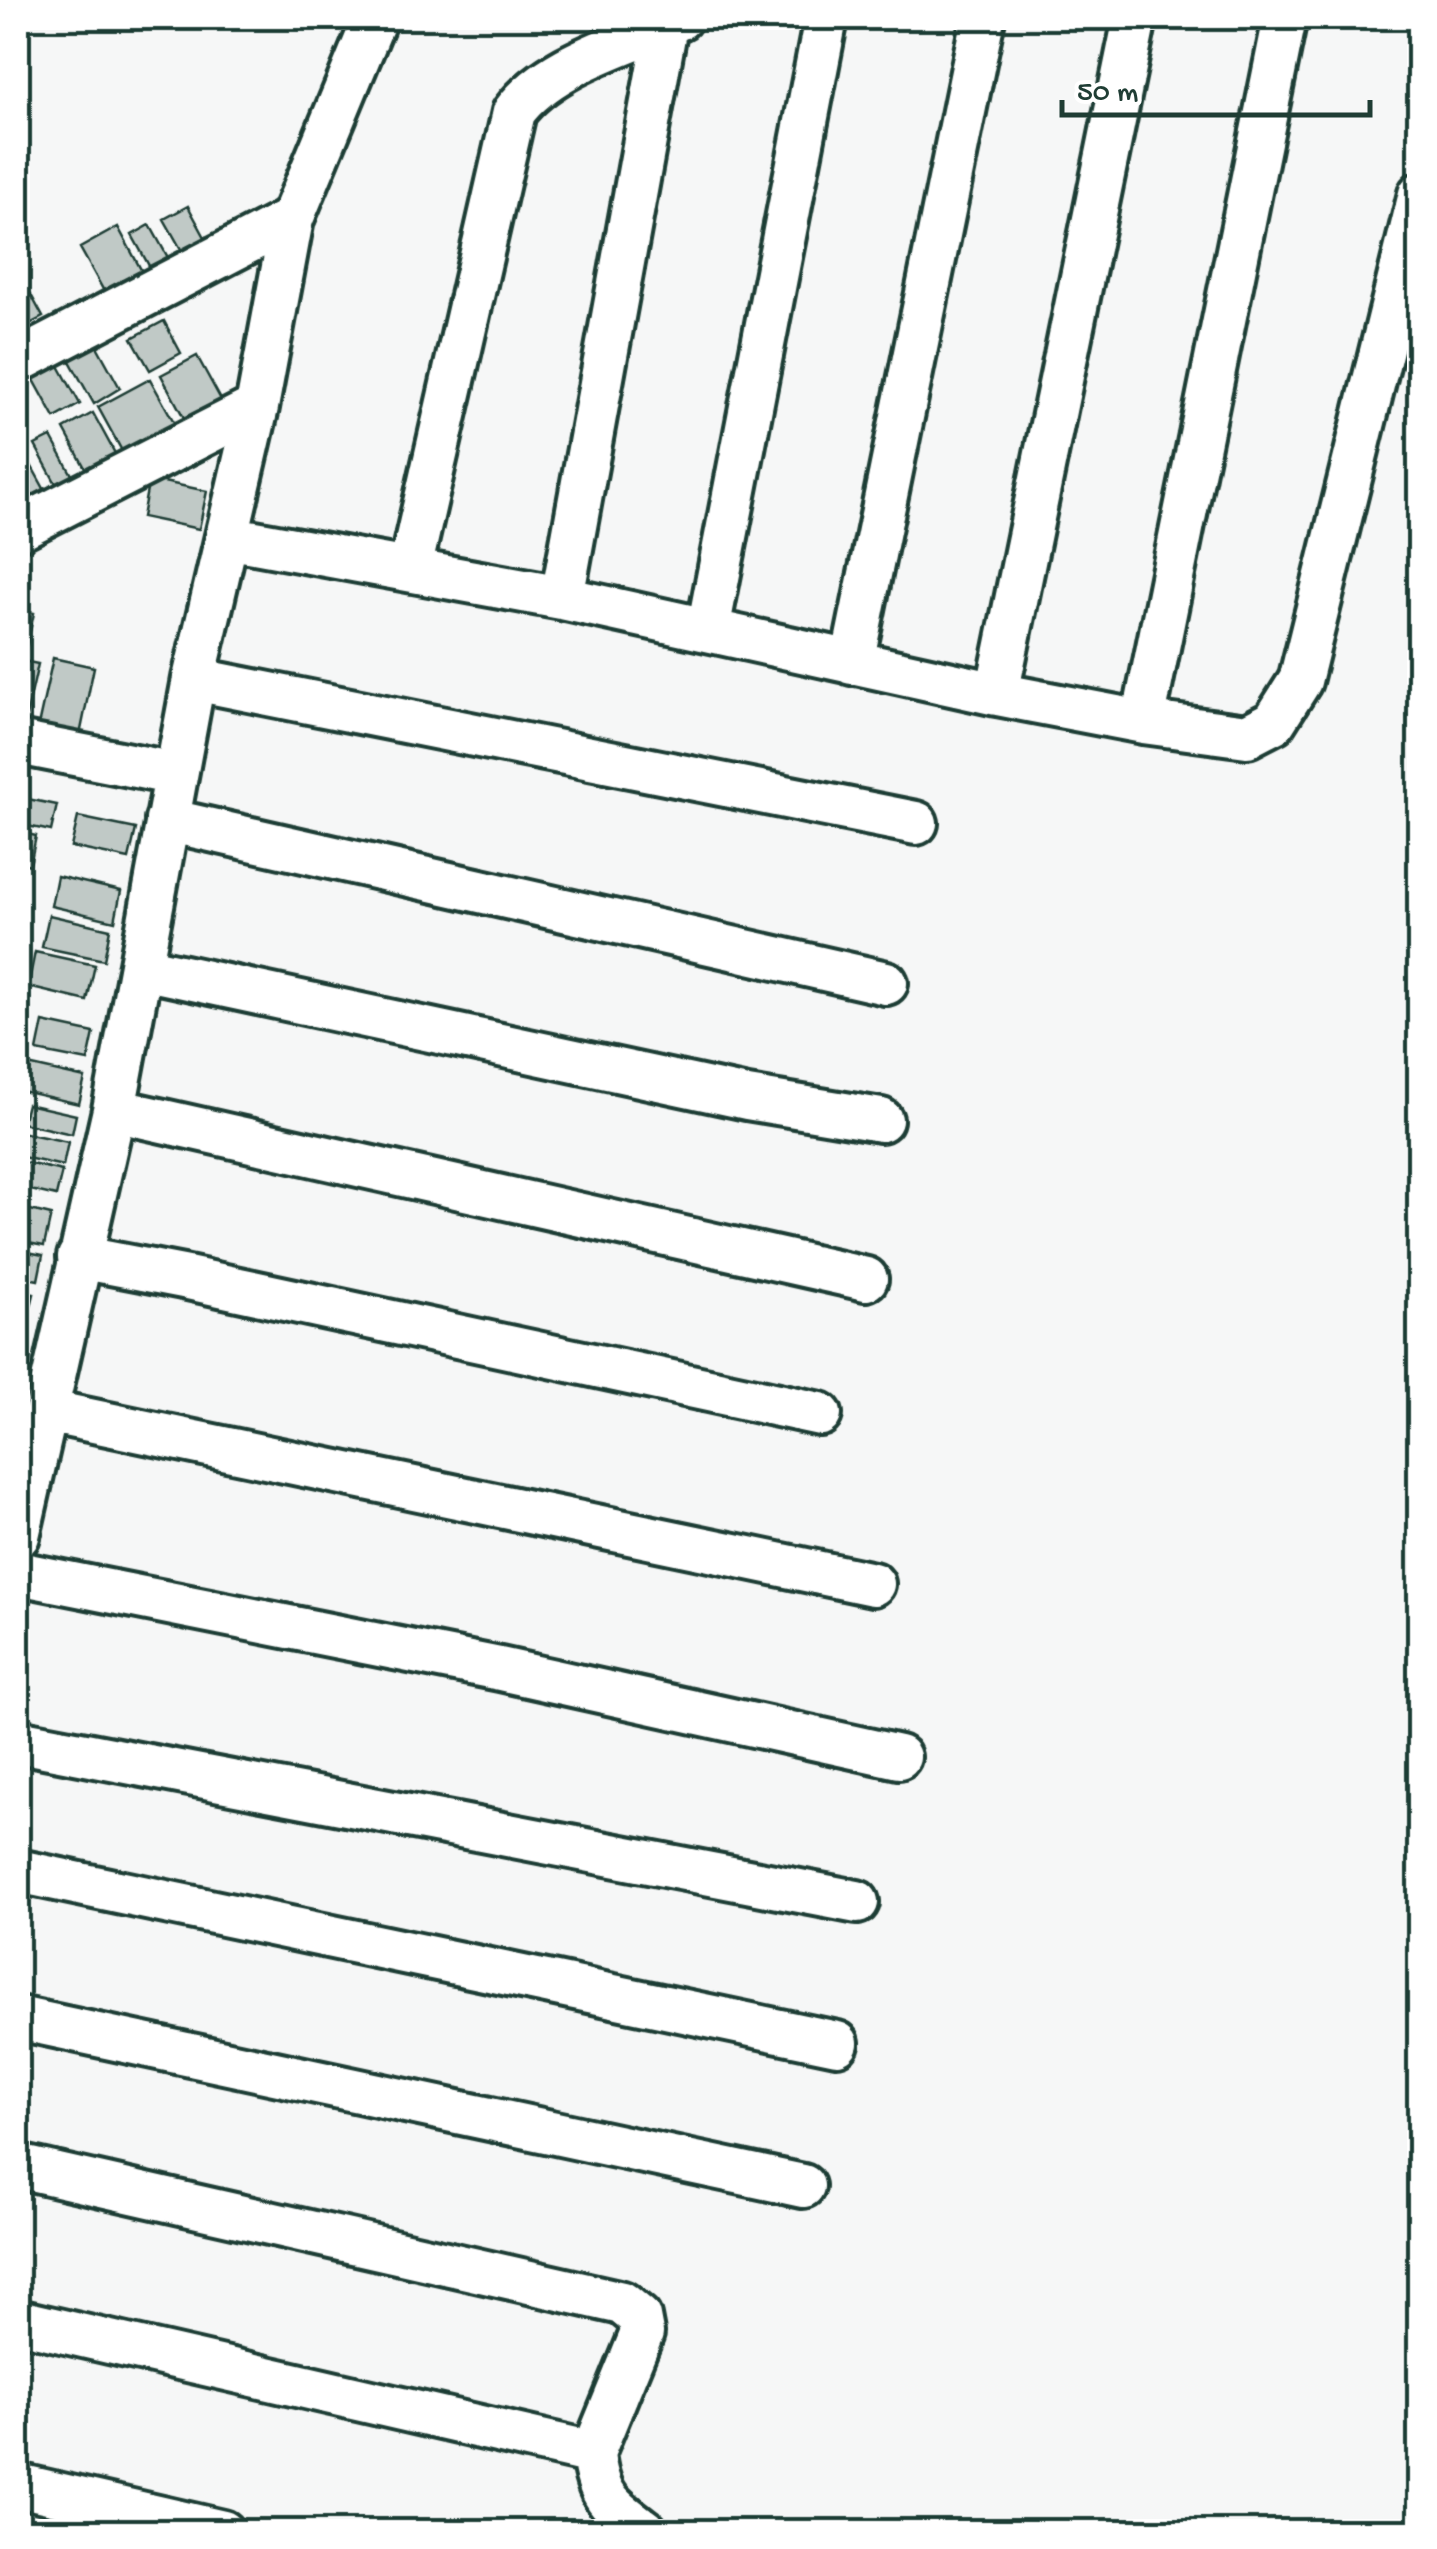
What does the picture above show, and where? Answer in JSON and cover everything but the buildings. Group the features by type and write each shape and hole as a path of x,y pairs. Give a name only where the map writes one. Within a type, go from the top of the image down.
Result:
{"street":[{"path":"18,1536 35,1421 114,1110 194,679 256,407 292,219 375,18"},
{"path":"708,630 826,18"},
{"path":"852,664 983,18"},
{"path":"997,694 1136,18"},
{"path":"1144,722 1285,18"},
{"path":"562,598 673,21"},
{"path":"410,570 514,112 545,80 673,21"},
{"path":"227,538 562,598 997,694 1144,722 1247,736 1274,722 1300,681 1420,194"},
{"path":"18,362 292,219"},
{"path":"18,530 256,407"},
{"path":"194,679 916,823"},
{"path":"18,743 176,774"},
{"path":"167,820 886,983"},
{"path":"142,968 747,1098 881,1120"},
{"path":"114,1110 866,1279"},
{"path":"78,1257 820,1414"},
{"path":"35,1421 873,1584"},
{"path":"18,1573 500,1669 898,1756"},
{"path":"18,1741 857,1902"},
{"path":"18,1871 837,2044"},
{"path":"18,2018 803,2186"},
{"path":"18,2166 622,2303 639,2317 642,2333 593,2453 596,2484 619,2512 646,2532"},
{"path":"18,2321 593,2453"},
{"path":"18,2485 223,2532"}]}
